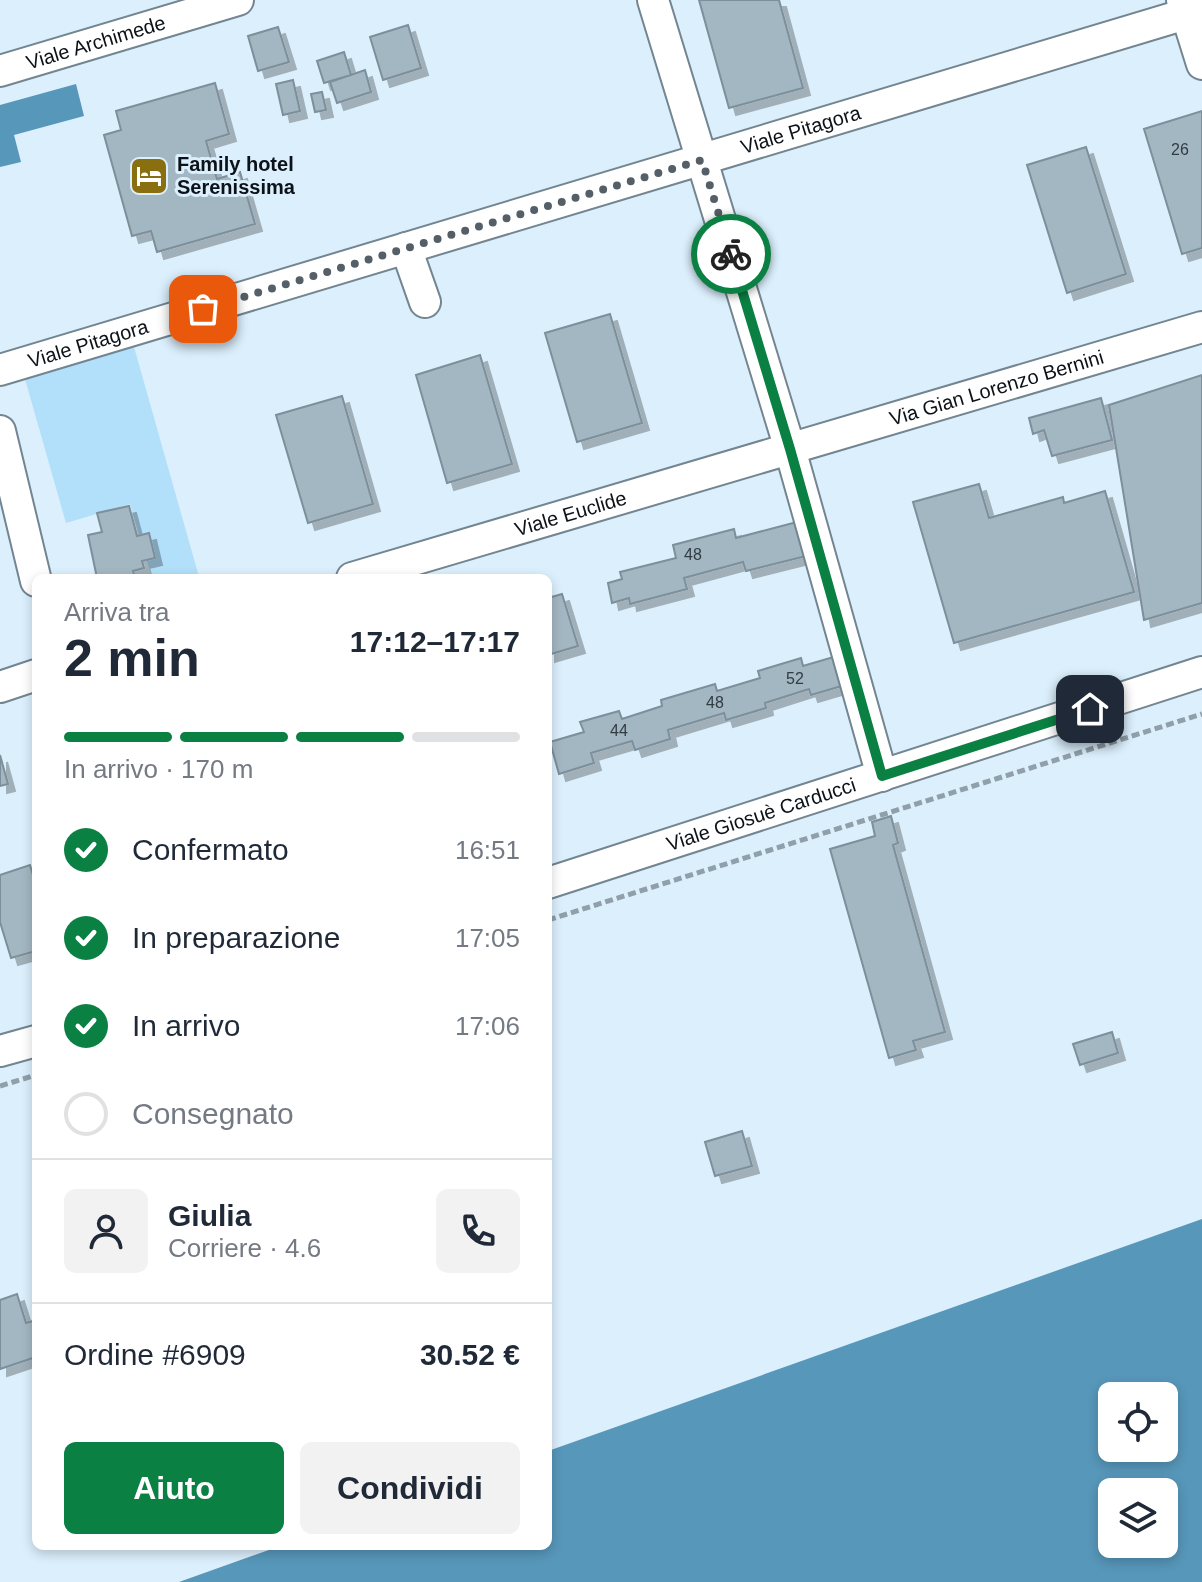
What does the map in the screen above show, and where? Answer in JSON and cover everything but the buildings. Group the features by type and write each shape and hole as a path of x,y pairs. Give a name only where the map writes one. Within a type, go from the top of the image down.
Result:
{"street":[{"name":"Viale Archimede","path":"0,71 238,0"},
{"path":"653,0 790,449 882,776"},
{"path":"1190,5 1202,64"},
{"name":"Viale Pitagora","path":"0,370 702,160 1190,5"},
{"path":"406,248 425,302"},
{"name":"Via Gian Lorenzo Bernini","path":"790,449 1202,327"},
{"path":"0,431 34,574"},
{"name":"Viale Euclide","path":"366,574 790,449"},
{"name":"Viale Giosuè Carducci","path":"552,882 1202,672"},
{"path":"0,687 32,676"},
{"path":"0,1051 32,1042"}],"path":[{"path":"552,919 1202,714"},
{"path":"0,1086 32,1076"}],"shaded area":[{"path":"76,84 84,116 14,135 21,162 0,167 0,105"},
{"path":"134,347 198,574 151,574 130,504 66,523 25,379"},
{"path":"1202,1219 1202,1582 179,1582 269,1550 552,1550 552,1450"}],"way so far":[{"path":"203,309 702,160 731,254"}],"place":[{"name":"Family hotel Serenissima","path":"149,176"}],"route":[{"path":"731,254 790,449 882,776 1090,709"}]}
